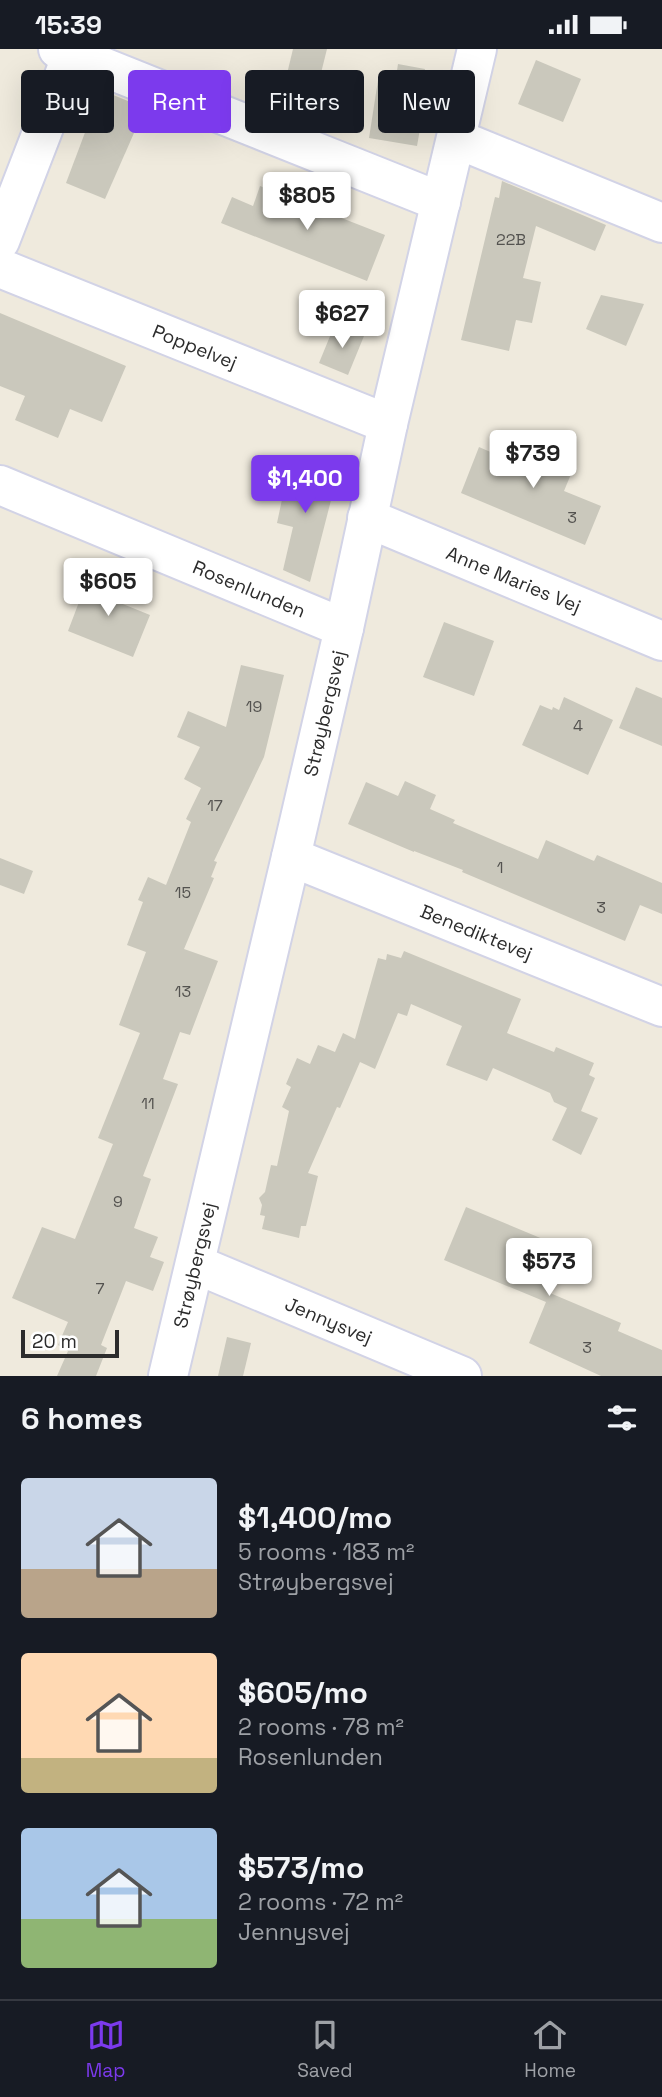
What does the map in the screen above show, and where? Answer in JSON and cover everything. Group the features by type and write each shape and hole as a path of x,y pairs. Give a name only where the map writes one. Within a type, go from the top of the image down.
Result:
{"street":[{"name":"Strøybergsvej","path":"168,1376 477,49"},
{"path":"0,241 65,52 441,202"},
{"path":"457,139 662,223"},
{"name":"Poppelvej","path":"0,268 388,423"},
{"name":"Rosenlunden","path":"0,485 344,628"},
{"name":"Anne Maries Vej","path":"367,517 662,641"},
{"name":"Benediktevej","path":"291,857 662,1007"},
{"name":"Jennysvej","path":"195,1264 462,1376"}],"building":[{"path":"293,49 327,49 322,70 288,70"},
{"path":"536,60 581,79 563,122 518,104"},
{"path":"398,64 425,69 425,70 397,70"},
{"path":"378,80 378,133 419,133 417,146 369,138"},
{"path":"114,95 128,101 128,133 134,133 105,199 66,183 85,133 114,133"},
{"path":"502,181 606,225 595,251 536,226 523,278 541,282 532,323 516,320 509,351 461,340 495,197 499,198"},
{"path":"260,186 385,235 367,281 221,223 232,197 253,206"},
{"path":"601,295 644,304 626,346 586,329"},
{"path":"0,313 126,366 102,422 70,409 58,438 15,420 25,396 0,386"},
{"path":"335,324 364,336 348,375 319,363"},
{"path":"532,436 559,447 556,454 576,462 564,491 601,506 585,545 461,493 479,447 520,465"},
{"path":"290,462 338,473 310,582 283,570 293,527 277,523"},
{"path":"93,575 119,585 113,600 150,615 133,657 68,631 87,581 90,583"},
{"path":"444,622 494,641 474,696 423,677"},
{"path":"241,665 284,675 264,757 214,861 217,862 211,877 214,878 184,949 218,961 190,1035 180,1032 163,1079 178,1084 143,1176 151,1179 134,1228 158,1237 150,1257 164,1262 153,1291 126,1281 101,1345 107,1348 96,1376 57,1376 68,1351 58,1345 68,1322 12,1298 42,1227 75,1239 113,1144 98,1138 140,1033 119,1025 146,952 127,945 143,902 138,900 148,877 166,885 191,822 186,819 201,788 184,779 200,747 177,737 188,711 226,727"},
{"path":"636,687 662,698 662,746 619,728"},
{"path":"564,697 613,720 588,775 522,745 540,705 559,710"},
{"path":"405,781 436,795 430,809 455,820 453,823 538,859 546,840 594,861 597,855 662,883 662,914 640,905 625,941 462,872 463,870 348,824 366,782 398,796"},
{"path":"0,858 33,871 24,894 0,885"},
{"path":"404,951 521,999 507,1033 554,1052 556,1047 594,1063 589,1075 595,1078 581,1111 598,1118 581,1155 552,1140 567,1108 554,1102 550,1093 493,1068 487,1081 446,1065 462,1026 411,1004 407,1016 398,1013 375,1069 360,1062 340,1108 337,1107 308,1173 318,1176 306,1226 301,1226 299,1238 262,1229 265,1216 260,1215 262,1205 259,1198 265,1192 271,1165 277,1166 289,1111 282,1107 291,1087 286,1084 297,1058 310,1064 318,1045 335,1052 343,1033 355,1039 378,958 386,960 387,954 401,958"},
{"path":"466,1207 550,1242 547,1247 566,1256 550,1293 621,1323 618,1331 662,1350 662,1376 601,1376 529,1343 546,1302 444,1260"},
{"path":"227,1337 251,1343 243,1376 218,1376"}]}
